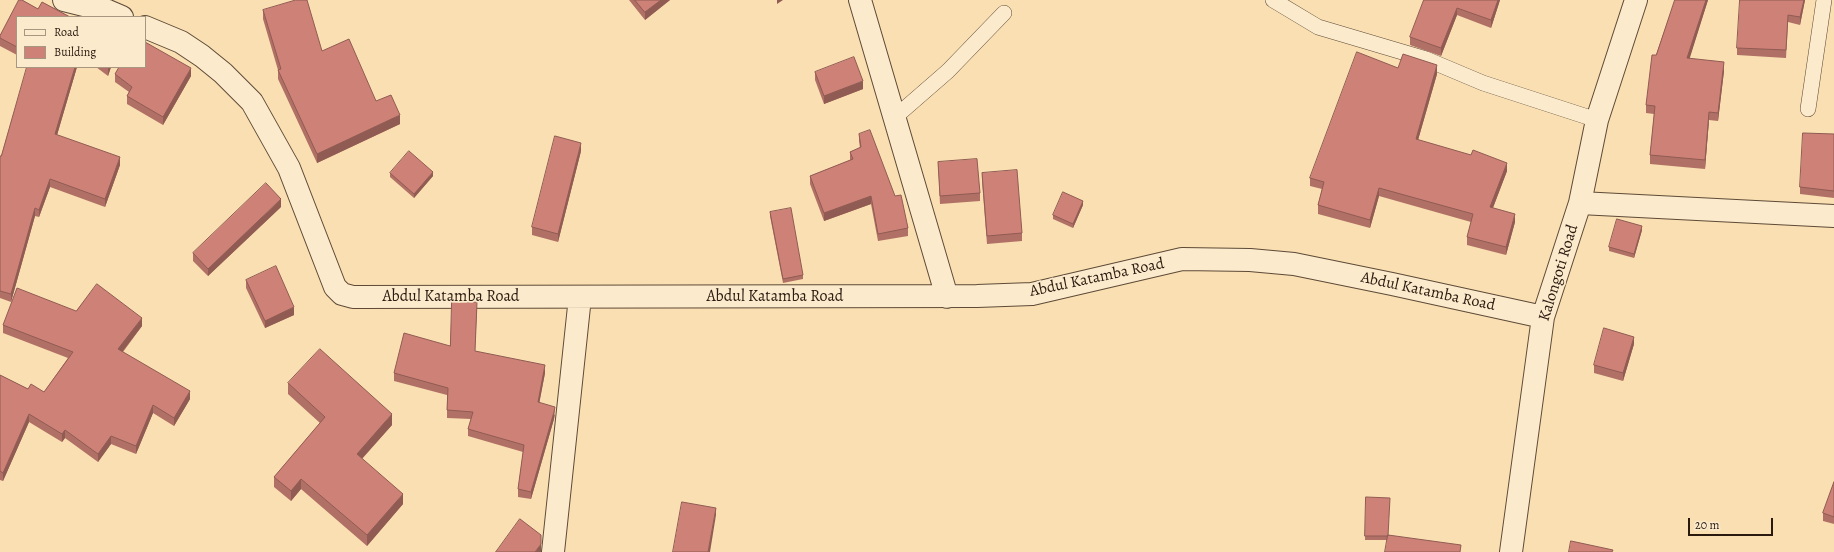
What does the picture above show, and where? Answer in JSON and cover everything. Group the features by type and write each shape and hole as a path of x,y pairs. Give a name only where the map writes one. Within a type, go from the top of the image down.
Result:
{"street":[{"path":"64,0 108,11 120,16"},
{"path":"860,0 947,297"},
{"name":"Kalongoti Road","path":"1511,552 1543,317 1580,203 1597,120 1636,0"},
{"name":"Abdul Katamba Road","path":"146,27 182,42 202,56 252,102 290,168 335,287 342,294 353,297 947,297 1032,294 1182,259 1250,260 1294,264 1543,317"},
{"path":"1580,203 1834,216"},
{"path":"553,552 580,297"}],"lane":[{"path":"1273,0 1318,28 1426,59 1483,83 1597,120"},
{"path":"1808,109 1824,0"},
{"path":"894,118 948,71 1004,13"}],"building":[{"path":"19,0 22,0 38,9 42,2 68,16 16,16 16,46 0,38"},
{"path":"296,0 307,0 322,51 349,39 376,101 391,95 400,115 317,154 278,70 281,69 263,10"},
{"path":"635,0 661,0 645,12"},
{"path":"1424,0 1498,0 1491,20 1457,8 1441,48 1410,37"},
{"path":"1675,0 1706,0 1687,58 1724,62 1718,113 1709,112 1705,160 1650,155 1655,106 1646,105 1652,55 1656,55"},
{"path":"1740,0 1804,0 1800,17 1788,15 1786,50 1737,48"},
{"path":"146,43 191,68 163,117 127,96 132,87 115,74 118,68 146,68"},
{"path":"1357,52 1398,68 1403,54 1437,65 1416,139 1471,155 1473,150 1507,163 1490,207 1515,214 1506,247 1467,237 1473,214 1379,188 1370,220 1318,205 1324,182 1310,178"},
{"path":"854,57 863,81 824,96 815,72"},
{"path":"27,68 75,68 55,134 120,157 105,199 50,179 39,210 35,208 11,294 0,291 1,156"},
{"path":"870,130 895,196 901,195 908,228 878,234 871,196 824,213 810,176 853,159 850,152 861,147 859,134"},
{"path":"1803,133 1834,134 1834,191 1800,187"},
{"path":"555,136 581,143 558,234 532,227"},
{"path":"409,151 433,172 414,194 390,173"},
{"path":"977,159 980,193 940,196 938,162"},
{"path":"1017,170 1022,233 987,236 982,173"},
{"path":"266,183 281,199 208,269 193,253"},
{"path":"1063,192 1083,201 1073,224 1053,215"},
{"path":"791,208 803,275 783,279 770,212"},
{"path":"1617,219 1642,226 1634,254 1609,247"},
{"path":"276,266 294,307 265,321 246,280"},
{"path":"97,284 142,318 118,349 190,391 174,418 153,405 136,446 111,436 98,454 65,430 62,434 29,414 3,473 0,471 0,375 28,389 31,384 44,392 73,352 3,325 17,288 76,311"},
{"path":"452,302 477,302 475,351 545,365 538,402 555,407 531,492 518,489 524,445 468,429 473,412 447,410 448,388 394,373 404,333 450,346"},
{"path":"1604,328 1634,337 1623,373 1594,365"},
{"path":"320,349 392,414 357,454 403,494 367,535 301,479 291,491 274,477 325,417 288,383"},
{"path":"1834,482 1834,517 1823,513"},
{"path":"1366,497 1390,498 1388,536 1365,536"},
{"path":"682,502 716,508 708,552 673,552"},
{"path":"520,519 541,535 541,544 535,552 496,552"},
{"path":"1388,535 1461,545 1460,552 1385,552"},
{"path":"1571,541 1613,550 1612,552 1569,552"}]}
